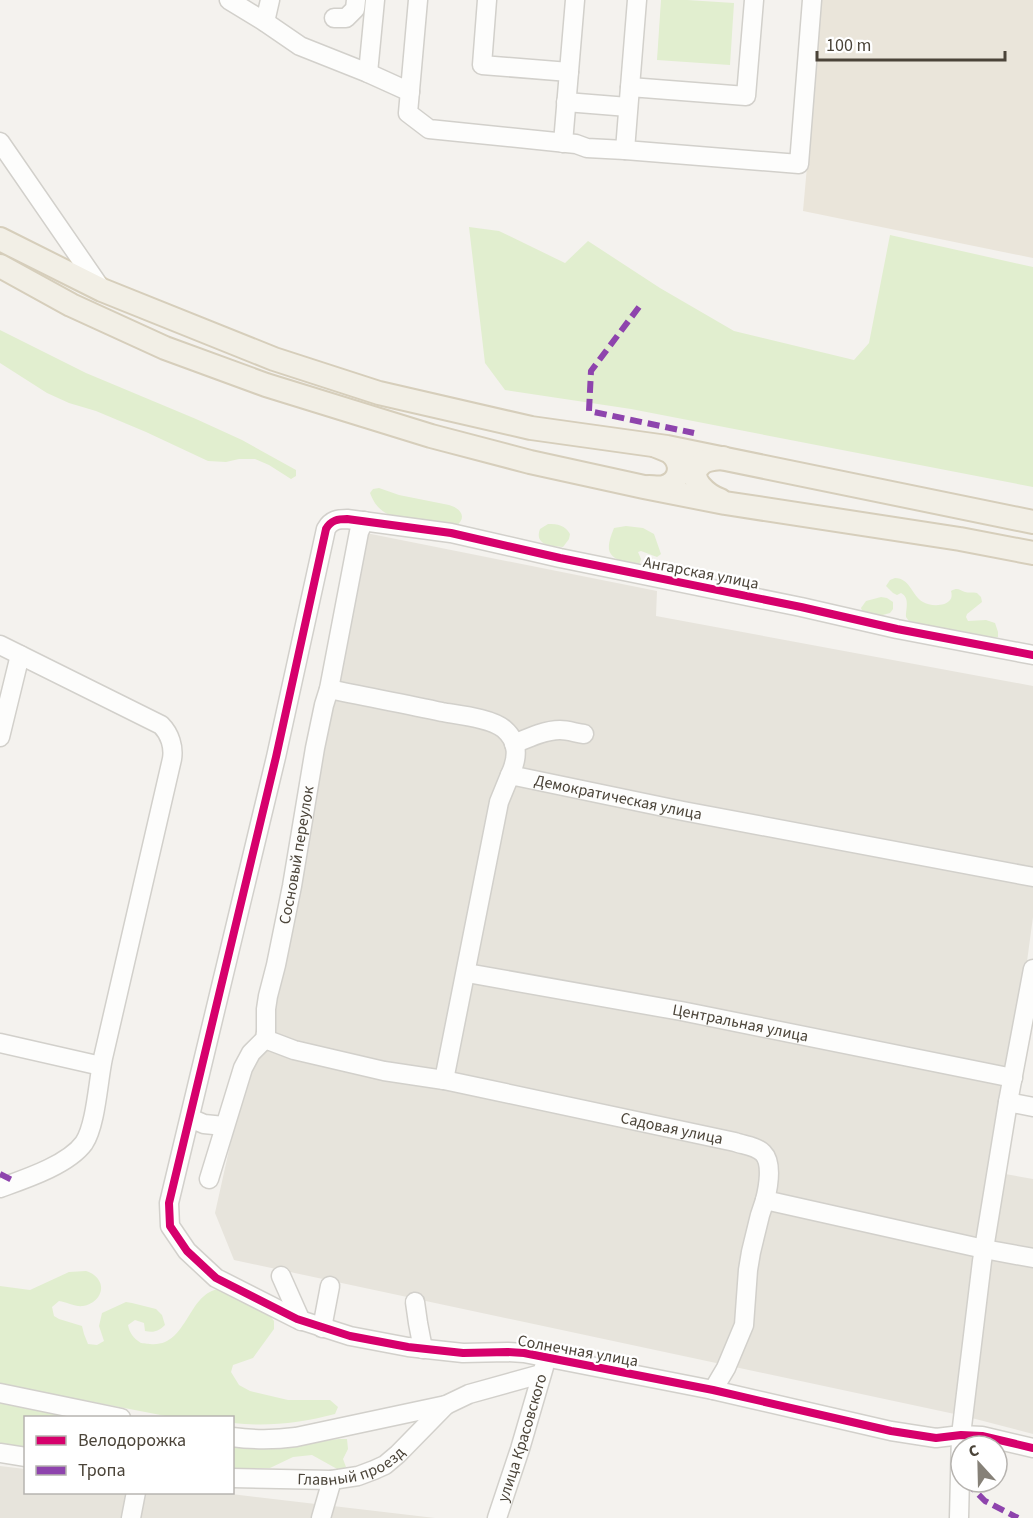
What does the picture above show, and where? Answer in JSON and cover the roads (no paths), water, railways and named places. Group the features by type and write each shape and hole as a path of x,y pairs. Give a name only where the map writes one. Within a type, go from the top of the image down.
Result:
{"main road":[{"path":"0,239 102,290 274,359 379,393 531,428 654,445 1033,522"},
{"path":"0,266 71,305 154,343 266,385 431,436 530,462 644,487 949,537 1033,554"},
{"path":"644,487 663,487 671,483 679,474 680,468 675,457 654,445"},
{"path":"723,458 703,463 695,472 699,486 706,493 725,502"}],"street":[{"path":"229,0 300,46 410,92"},
{"path":"265,22 270,0"},
{"path":"334,18 346,18 355,9 356,0"},
{"path":"368,73 375,0"},
{"path":"417,0 408,113 429,129 576,144 587,148 799,164 812,0"},
{"path":"487,0 482,65 569,72"},
{"path":"563,143 575,0"},
{"path":"625,150 637,0"},
{"path":"630,87 746,96 753,0"},
{"path":"566,102 628,107"},
{"path":"0,142 102,290"},
{"name":"Ангарская улица","path":"170,1203 329,524 341,519 451,533 560,558 1033,656"},
{"name":"Сосновый переулок","path":"265,1039 268,996 290,897 318,737 359,532 364,521"},
{"path":"0,645 161,725 169,734 173,749 101,1066 90,1130 86,1140 74,1152 49,1169 0,1188"},
{"path":"0,736 20,654"},
{"path":"329,689 484,721 503,727 514,744 516,757 516,764 510,775"},
{"path":"514,744 553,731 584,734"},
{"name":"Демократическая улица","path":"444,1080 499,802 510,775 683,811 1033,877"},
{"path":"961,1434 984,1249 1033,969"},
{"name":"Центральная улица","path":"466,973 681,1011 1013,1078"},
{"path":"208,1179 247,1060 265,1039"},
{"name":"Садовая улица","path":"265,1039 294,1050 384,1071 444,1080 752,1147 763,1153 766,1158 769,1173 765,1200"},
{"path":"0,1043 101,1066"},
{"path":"1008,1102 1033,1107"},
{"path":"190,1118 204,1124 224,1126"},
{"path":"712,1390 726,1368 744,1325 747,1270 765,1200 1033,1258"},
{"name":"Солнечная улица","path":"170,1203 170,1226 187,1251 216,1278 301,1321 322,1328 350,1336 423,1349 463,1353 508,1352 548,1357 712,1390 891,1431 923,1437 949,1436"},
{"path":"281,1276 301,1321"},
{"path":"322,1328 330,1286"},
{"path":"415,1302 423,1349"},
{"name":"улица Красовского","path":"497,1518 548,1357"},
{"path":"234,1437 267,1439 296,1437 446,1405 469,1394 541,1374"},
{"path":"0,1393 111,1416"},
{"name":"Главный проезд","path":"234,1478 332,1480 358,1476 385,1465 446,1405"},
{"name":"Солнечная улица","path":"1009,1442 1033,1448"},
{"path":"0,1453 24,1457"},
{"path":"321,1518 332,1480"},
{"path":"131,1518 136,1494"},
{"path":"959,1518 960,1494"}]}
